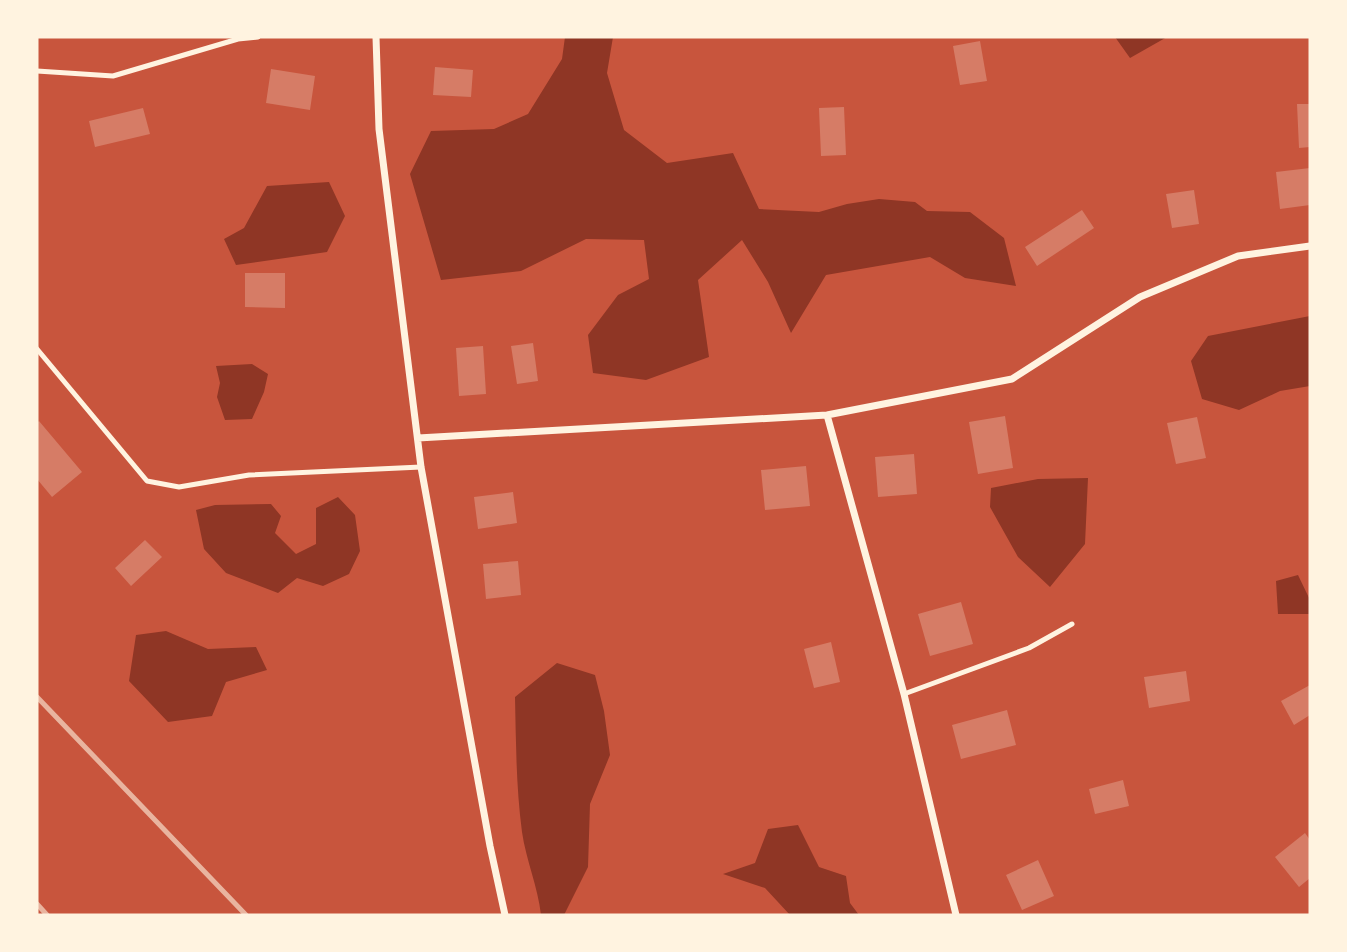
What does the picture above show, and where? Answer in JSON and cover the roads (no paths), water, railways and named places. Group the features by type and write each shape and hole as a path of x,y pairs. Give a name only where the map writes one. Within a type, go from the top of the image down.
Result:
{"street":[{"path":"376,37 379,129 421,467 505,915"},
{"path":"418,438 827,415 1012,379 1140,297 1238,256 1310,246"},
{"path":"827,415 904,694 956,915"}],"lane":[{"path":"37,71 113,76 239,39 258,37"},
{"path":"37,349 147,481 179,487 249,475 421,467"},
{"path":"904,694 1029,648 1072,624"}],"railway":[{"path":"37,697 246,915"},
{"path":"37,904 47,915"}]}
